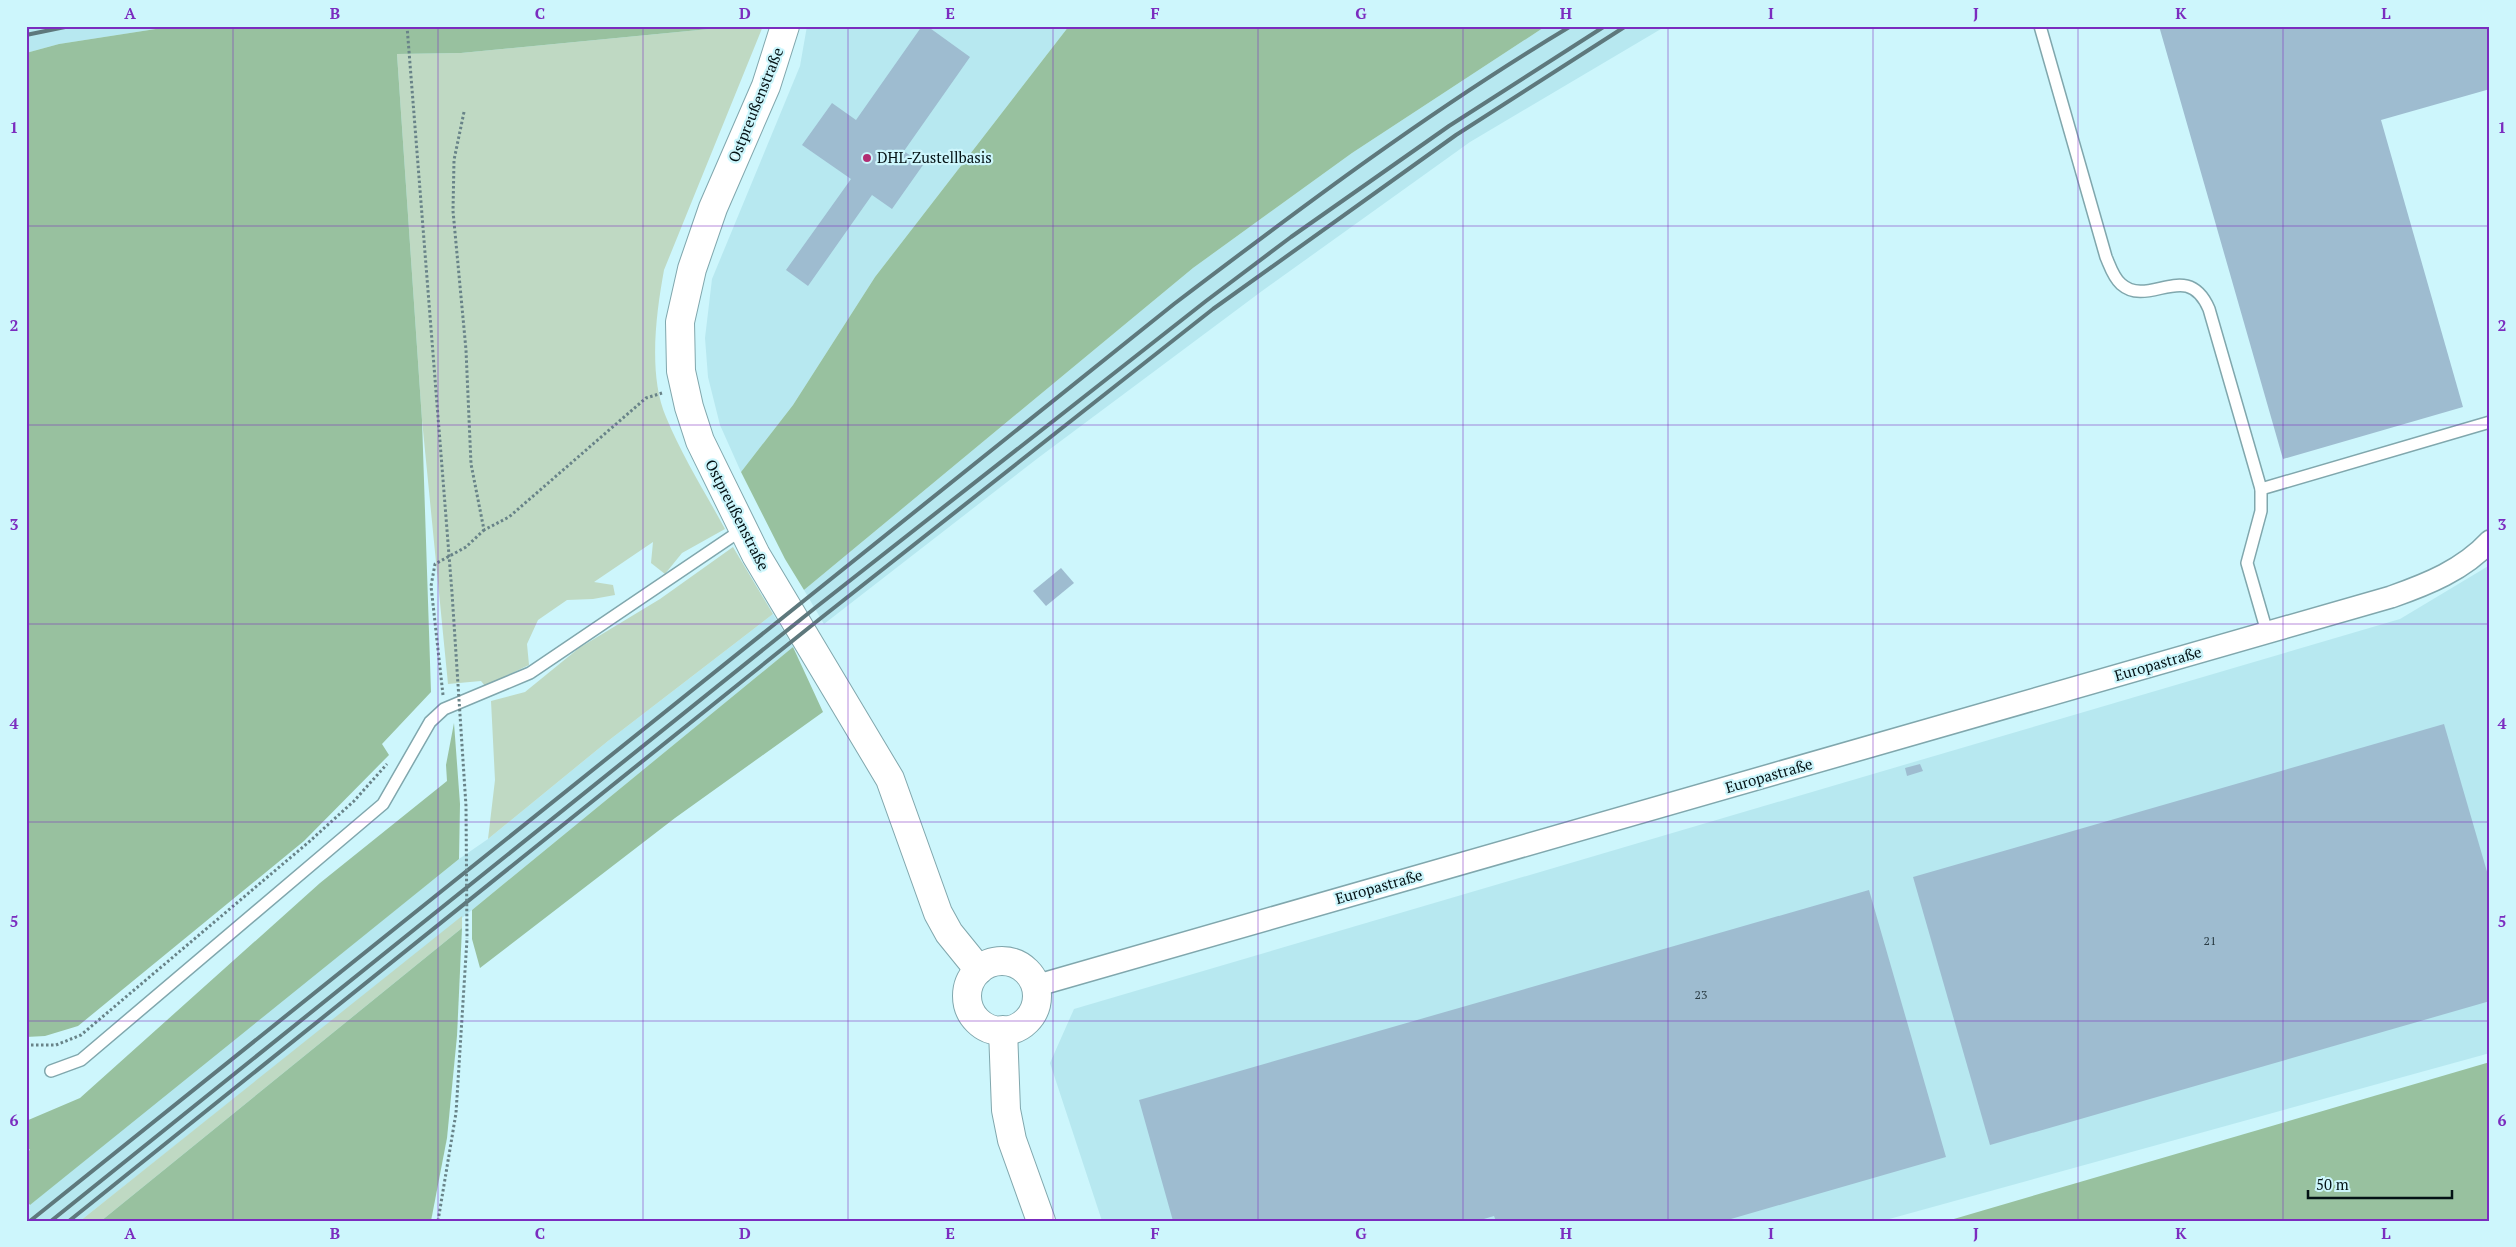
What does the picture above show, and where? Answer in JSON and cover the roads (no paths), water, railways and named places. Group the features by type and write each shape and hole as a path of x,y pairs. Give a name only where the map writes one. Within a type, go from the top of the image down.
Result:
{"street":[{"name":"Ostpreußenstraße","path":"785,26 766,86 713,208 692,269 680,322 681,371 684,387 700,441 756,555 890,779 938,913 949,933 979,970"},
{"name":"Europastraße","path":"1035,986 2267,632 2433,582 2477,555 2490,540"},
{"path":"993,962 1014,964 1024,969 1035,986 1036,1004 1032,1013 1018,1027 1003,1030 989,1028 979,1023 968,1004 967,994 970,983 979,970 993,962"},
{"path":"1003,1030 1006,1110 1012,1140 1041,1221"}],"lane":[{"path":"2040,26 2106,257 2114,276 2122,286 2136,290 2149,291 2173,284 2197,291 2204,298 2261,489 2261,511 2247,563 2267,632"},
{"path":"2261,489 2490,422"},
{"path":"51,1071 81,1060 383,804 430,722 444,708 530,673 743,528"}],"railway":[{"path":"26,35 70,26"},
{"path":"30,1221 1174,304 1369,159 1468,91 1571,26"},
{"path":"51,1221 815,608 1206,301 1291,237 1449,126 1605,26"},
{"path":"69,1221 821,618 1213,309 1456,135 1626,26"}],"place":[{"name":"DHL-Zustellbasis","path":"867,158"}]}
